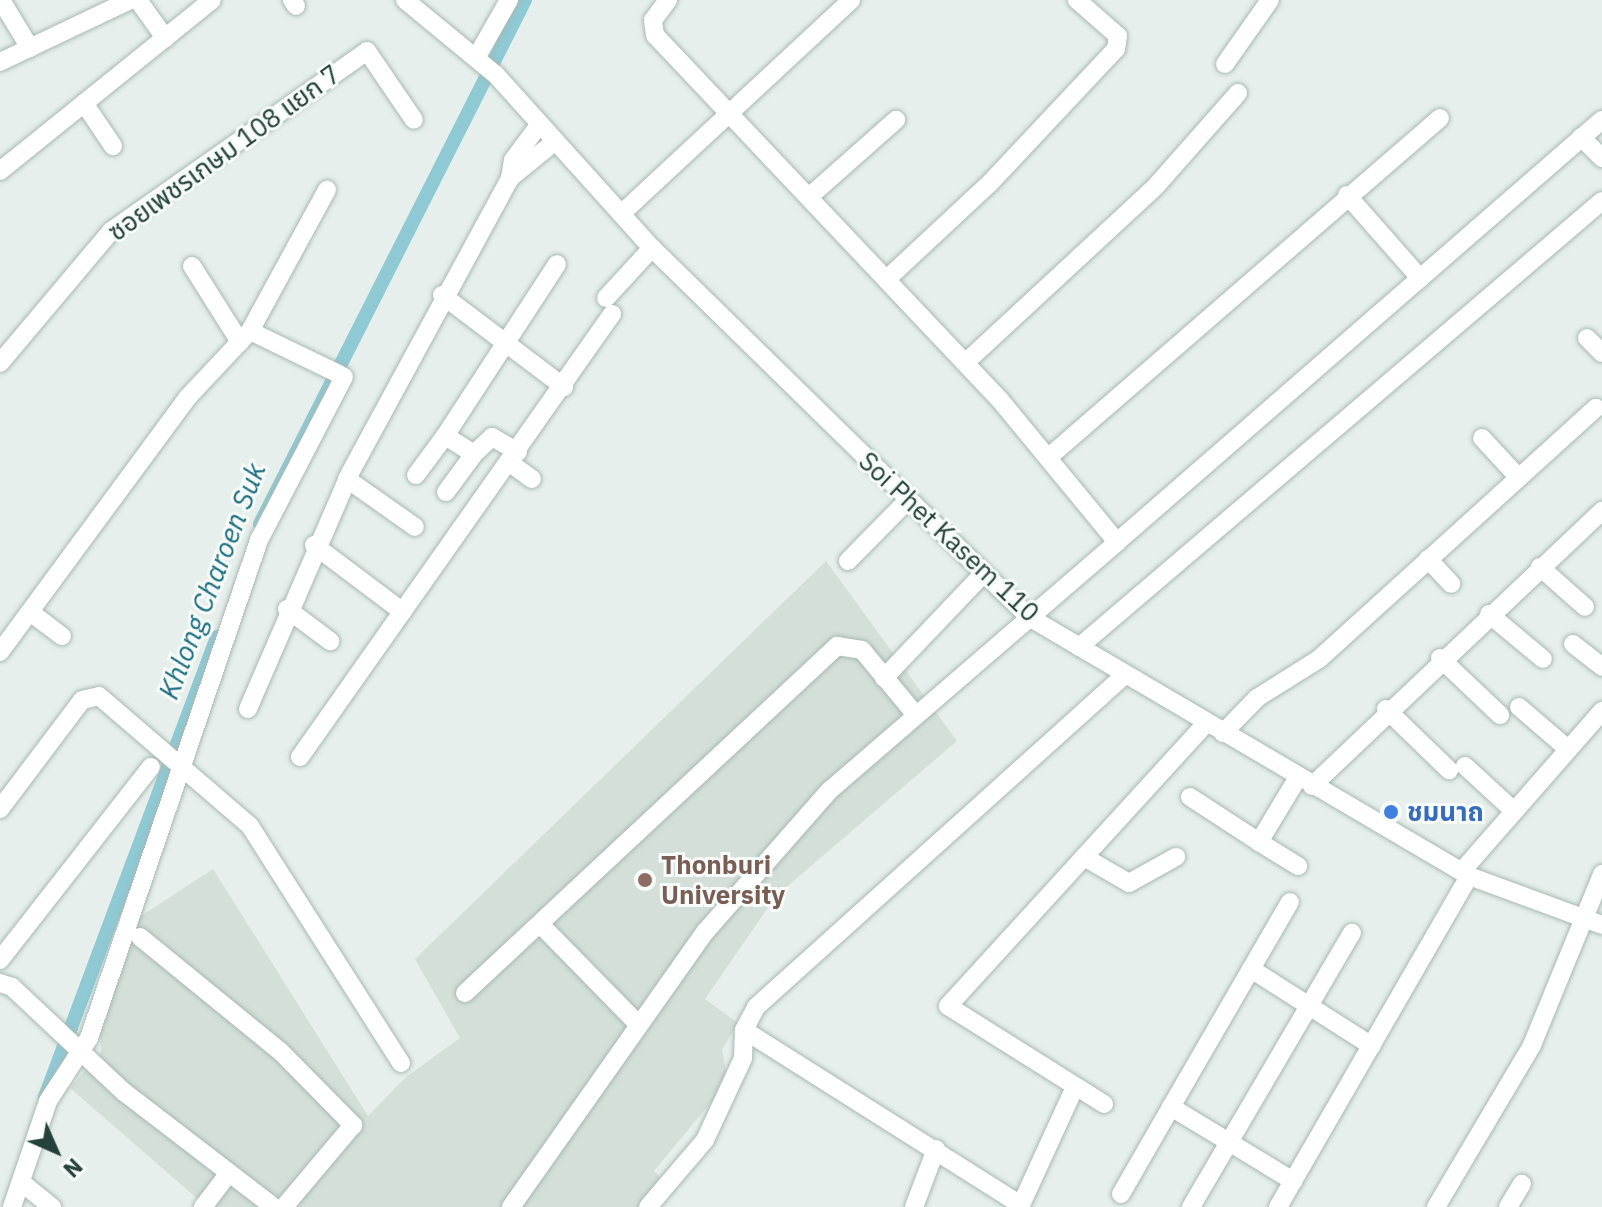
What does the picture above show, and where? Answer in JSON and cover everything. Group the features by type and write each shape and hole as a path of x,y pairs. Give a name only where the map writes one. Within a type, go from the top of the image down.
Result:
{"street":[{"path":"1,0 30,48"},
{"path":"0,62 130,0"},
{"path":"138,0 165,38"},
{"path":"0,171 212,0"},
{"name":"Soi Phet Kasem 110","path":"405,0 485,65 652,248 1029,617 1305,782 1466,873 1602,925"},
{"path":"485,65 509,0"},
{"path":"668,0 650,29 888,278 1050,456 1117,542"},
{"path":"621,214 851,0"},
{"path":"888,278 990,183 1116,49 1118,36 1077,0"},
{"path":"1225,64 1270,0"},
{"name":"ซอยเพชรเกษม 108 แยก 7","path":"0,363 111,231 367,51 414,120"},
{"path":"965,363 1156,186 1238,93"},
{"path":"84,103 113,146"},
{"path":"1050,456 1347,195 1440,118"},
{"path":"810,196 896,120"},
{"path":"511,1207 636,1022 829,791 1602,120"},
{"path":"510,178 513,160 539,125"},
{"path":"1581,137 1602,158"},
{"path":"248,709 314,545 442,295 510,178 553,143"},
{"path":"0,652 188,397 245,336 327,190"},
{"path":"1347,195 1420,278"},
{"path":"1079,647 1602,201"},
{"path":"300,757 564,387 609,306 652,248"},
{"path":"416,475 508,342 557,264"},
{"path":"12,1207 48,1101 79,1054 176,759 259,540 335,372 245,336 192,266"},
{"path":"442,295 564,387"},
{"path":"1587,338 1602,353"},
{"path":"1223,733 1257,698 1319,659 1596,408"},
{"path":"445,436 474,454"},
{"path":"446,492 474,454 492,437 532,479"},
{"path":"1482,438 1519,478"},
{"path":"347,479 415,527"},
{"path":"848,561 908,500"},
{"path":"1259,842 1305,782 1540,567 1598,521"},
{"path":"314,545 403,612"},
{"path":"1428,559 1451,584"},
{"path":"1540,567 1585,607"},
{"path":"884,678 983,574"},
{"path":"287,609 330,641"},
{"path":"30,612 62,636"},
{"path":"1489,614 1543,659"},
{"path":"1573,644 1602,667"},
{"path":"465,993 837,646 862,650 915,714"},
{"path":"1440,658 1500,715"},
{"path":"648,1207 705,1140 743,1058 744,1030 793,969 1125,675"},
{"path":"0,809 87,695 99,696 158,743 250,826 286,872 401,1063"},
{"path":"1519,707 1568,749"},
{"path":"1386,709 1514,811"},
{"path":"1278,1207 1372,1046 1466,873 1514,811 1602,711"},
{"path":"1104,1104 1074,1089 948,1006 1206,723"},
{"path":"0,960 151,767"},
{"path":"1190,797 1298,866"},
{"path":"1084,857 1129,883 1176,857"},
{"path":"1436,1207 1532,1045 1602,874"},
{"path":"1121,1194 1290,902"},
{"path":"540,924 636,1022"},
{"path":"1191,1207 1352,933"},
{"path":"140,937 281,1052 353,1125 284,1207"},
{"path":"1251,969 1372,1046"},
{"path":"0,983 79,1054 274,1207"},
{"path":"744,1030 936,1149 1020,1206 1074,1089"},
{"path":"1171,1107 1293,1181"},
{"path":"914,1207 936,1149"},
{"path":"203,1207 229,1173"},
{"path":"21,1182 52,1207"},
{"path":"1508,1207 1522,1184"}],"shaded area":[{"name":"Thonburi University","path":"826,561 957,741 776,896 705,999 738,1023 722,1050 728,1082 654,1171 660,1177 640,1207 207,1207 70,1088 101,1052 100,1016 138,918 213,869 368,1116 406,1077 460,1038 415,959"}],"waterway":[{"name":"Khlong Charoen Suk","path":"260,524 525,0"},
{"name":"Khlong Charoen Suk","path":"45,1097 217,637"}],"place":[{"name":"ชมนาถ","path":"1391,812"},
{"name":"Thonburi University","path":"645,880"}]}
